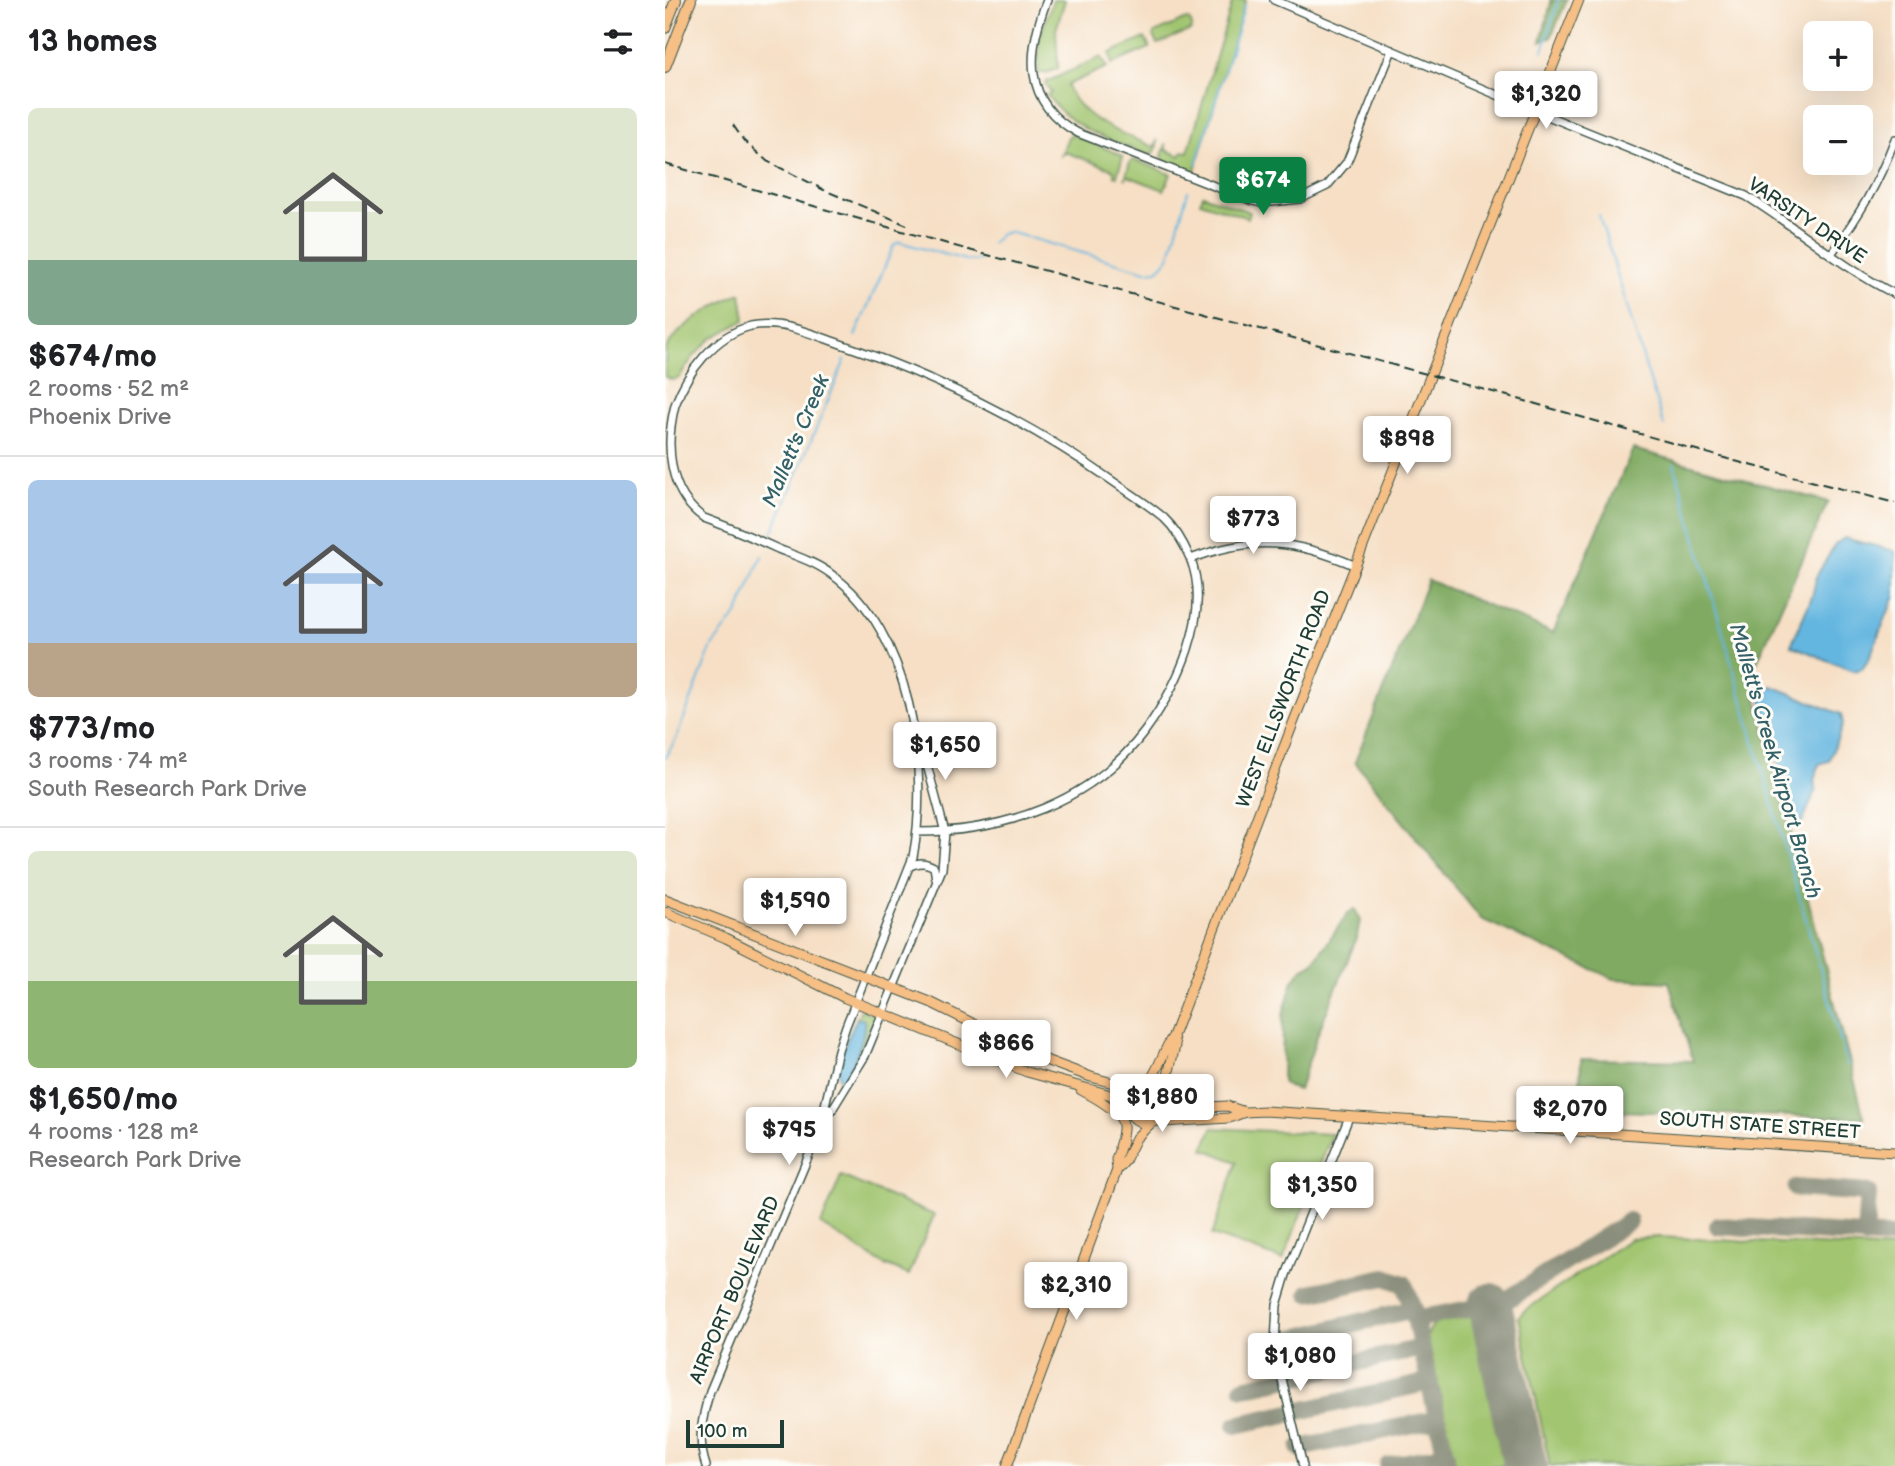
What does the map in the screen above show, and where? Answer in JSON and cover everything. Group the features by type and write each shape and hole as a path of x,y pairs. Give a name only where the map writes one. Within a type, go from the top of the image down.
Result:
{"highway":[{"path":"665,28 676,0"},
{"path":"665,67 691,0"}],"main road":[{"name":"WEST ELLSWORTH ROAD","path":"1143,1088 1158,1069 1173,1036 1289,733 1579,0"},
{"path":"665,899 939,1006 1060,1066 1131,1088 1156,1089 1163,1098 1163,1113 1136,1138 1125,1161 1117,1170 1007,1466"},
{"path":"665,912 726,938 856,1002 1011,1066 1044,1078 1111,1095 1139,1121 1154,1122"},
{"path":"759,955 772,948 834,965"},
{"path":"973,1050 982,1052 990,1048 993,1039 989,1032"},
{"name":"WEST ELLSWORTH ROAD","path":"1163,1098 1175,1046 1173,1036"},
{"path":"1011,1066 1015,1059 1023,1056 1051,1068 1060,1066"},
{"path":"1044,1078 1055,1076 1081,1083 1085,1075"},
{"path":"1063,1083 1088,1094 1120,1116 1123,1126 1116,1158 1117,1170"},
{"path":"1119,1147 1132,1114 1131,1098 1143,1088"},
{"name":"SOUTH STATE STREET","path":"1163,1098 1189,1108 1227,1107 1245,1112"},
{"name":"SOUTH STATE STREET","path":"1154,1122 1229,1118 1245,1112 1265,1111 1895,1152"}],"street":[{"path":"1047,0 1034,38 1032,69 1041,95 1056,116 1079,133 1261,203 1300,199 1327,186 1335,178 1354,148 1392,50"},
{"name":"VARSITY DRIVE","path":"1274,0 1535,111 1746,196 1865,278 1895,294"},
{"path":"1831,254 1875,188 1895,139"},
{"path":"916,744 895,655 877,624 848,587 819,566 704,518 678,491 669,456 670,424 674,408 681,388 695,366 731,334 750,327 768,325 802,331 918,373 996,410 1083,460 1148,506 1174,528 1191,559 1197,577 1197,597 1189,643 1168,694 1139,738 1097,777 1075,793 1053,804 1008,822 945,832 918,832"},
{"path":"1191,559 1227,546 1275,542 1315,550 1356,566"},
{"name":"AIRPORT BOULEVARD","path":"819,1131 838,1050 910,866 918,832 920,800 916,744"},
{"name":"AIRPORT BOULEVARD","path":"706,1466 700,1440 710,1391 819,1131 865,1056 937,884 945,856 945,832 926,761 916,744"},
{"path":"910,866 918,862 928,864 936,873 937,884"},
{"path":"838,1050 835,1082 841,1087 848,1085"},
{"path":"1303,1466 1275,1343 1277,1305 1286,1275 1349,1117"}],"green space":[{"path":"1053,0 1065,0 1056,30 1058,68 1038,73 1039,40"},
{"path":"1233,0 1246,0 1194,173 1164,161 1162,156 1166,144 1166,150 1180,156 1183,151 1188,152"},
{"path":"1550,0 1567,0 1551,37 1541,41 1551,3"},
{"path":"1186,19 1192,25 1191,30 1157,44 1153,36 1155,33"},
{"path":"1145,38 1150,48 1112,64 1110,53"},
{"path":"1101,57 1107,67 1067,85 1073,97 1092,117 1116,131 1154,147 1157,141 1151,154 1092,132 1068,117 1047,95 1051,92 1046,82"},
{"path":"1072,134 1121,155 1123,157 1117,176 1114,175 1114,170 1065,152 1061,155 1068,137"},
{"path":"1134,160 1171,174 1164,190 1128,176 1125,179 1130,162"},
{"path":"1203,195 1250,212 1248,218 1200,202"},
{"path":"741,293 745,320 711,339 693,357 679,378 673,380 665,377 666,349 671,340 699,316"},
{"path":"1633,449 1828,502 1751,675 1864,1118 1579,1110 1581,1059 1693,1061 1669,982 1614,979 1481,919 1355,762 1428,580 1553,633"},
{"path":"1355,909 1360,920 1357,937 1318,1033 1299,1090 1288,1087 1282,1082 1283,1015 1293,981 1302,969 1313,963 1348,913"},
{"path":"861,1009 876,1016 853,1067 864,1032 864,1020 857,1018"},
{"path":"1212,1128 1332,1134 1283,1260 1212,1235 1237,1162 1204,1149"},
{"path":"841,1176 934,1215 909,1275 885,1265 821,1225"},
{"path":"1658,1237 1895,1249 1895,1466 1550,1466 1519,1317 1630,1239"},
{"path":"1465,1313 1475,1317 1478,1324 1510,1466 1455,1466 1426,1342 1431,1328 1439,1320"}],"water":[{"path":"1844,538 1895,551 1895,595 1869,659 1862,669 1853,671 1791,645 1812,597 1817,575 1835,545"},
{"path":"1772,686 1841,714 1843,724 1829,761 1819,764 1814,780 1816,789 1802,823 1796,825 1760,694 1763,688"},
{"path":"857,1018 864,1020 860,1044 849,1071 840,1081 840,1059"}],"waterway":[{"name":"Mallett's Creek Airport Branch","path":"1543,51 1558,0"},
{"name":"Mallett's Creek","path":"1196,164 1245,5"},
{"name":"Mallett's Creek","path":"992,243 1001,234 1009,232 1146,271 1157,270 1169,258 1188,191"},
{"name":"Mallett's Creek Airport Branch","path":"1599,215 1664,426"},
{"name":"Mallett's Creek","path":"855,336 894,245 899,242 969,261 980,260"},
{"name":"Mallett's Creek","path":"772,533 845,360"},
{"name":"Mallett's Creek Airport Branch","path":"1674,464 1848,1065"},
{"name":"Mallett's Creek","path":"665,757 675,741 712,646 738,613 762,556"}],"taxiway":[{"path":"1796,1188 1868,1193 1865,1236"},
{"path":"1416,1319 1502,1303 1629,1221"},
{"path":"1718,1226 1895,1237"},
{"path":"1309,1293 1385,1277 1404,1284 1413,1309 1448,1466"},
{"path":"1275,1343 1413,1309"},
{"path":"1243,1388 1422,1348"},
{"path":"1236,1425 1430,1382"},
{"path":"1300,1448 1438,1419"},
{"path":"1388,1466 1446,1454"}],"runway":[{"path":"1490,1305 1525,1466"}],"railway":[{"path":"733,125 744,141 767,161 824,190 907,225"},
{"path":"665,164 969,250 1895,503"}]}
